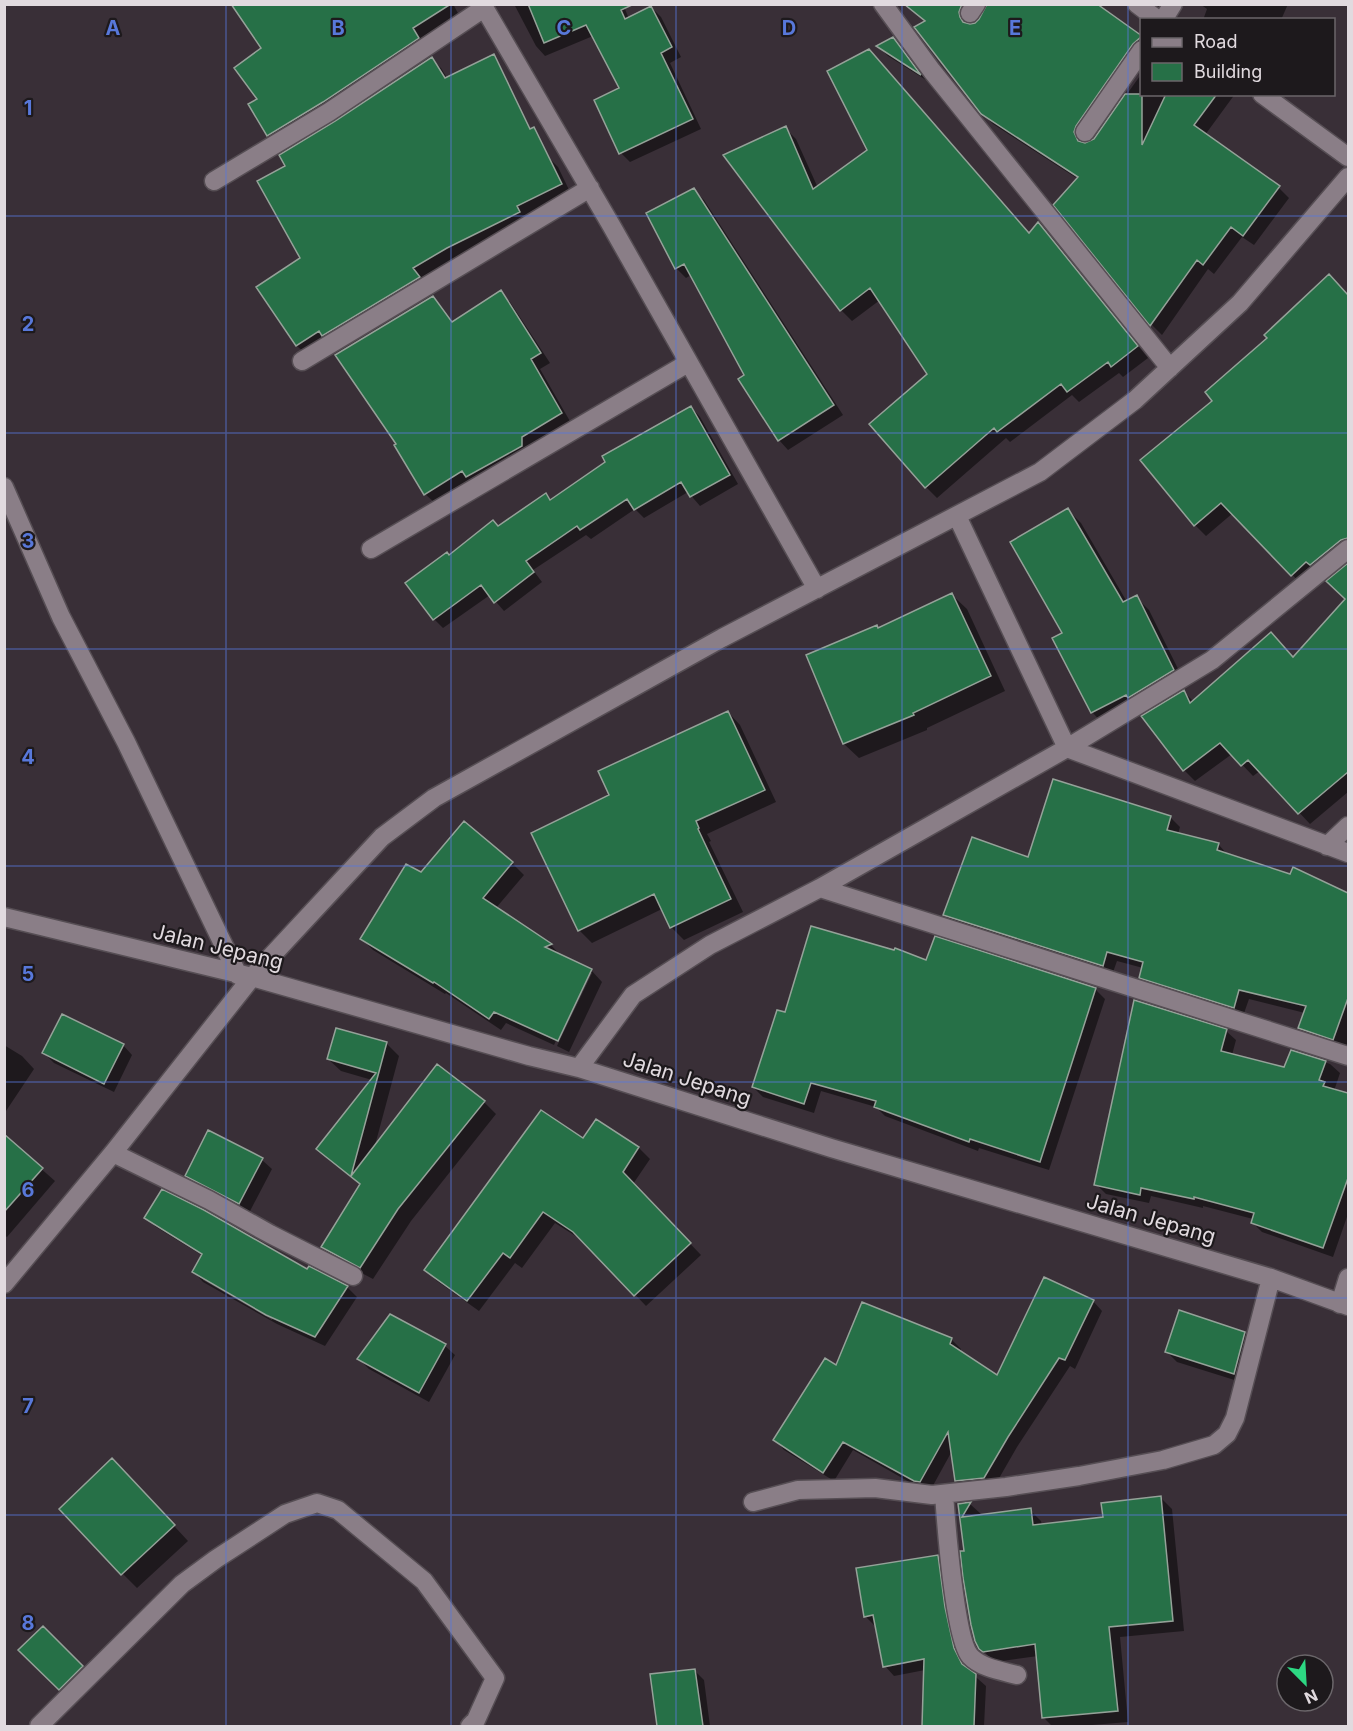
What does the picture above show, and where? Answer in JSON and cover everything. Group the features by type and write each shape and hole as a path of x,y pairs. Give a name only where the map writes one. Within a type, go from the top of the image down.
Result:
{"street":[{"path":"883,4 932,71 1170,368"},
{"path":"1137,4 1155,18"},
{"path":"1164,18 1173,4"},
{"path":"214,181 329,112 483,7 590,188 817,589"},
{"path":"1085,132 1140,54"},
{"path":"1265,96 1348,157"},
{"path":"4,1284 11,1264 113,1153 245,976 382,837 434,798 722,638 1040,472 1135,399 1240,303 1348,177"},
{"path":"302,361 590,188"},
{"path":"371,549 688,363"},
{"path":"4,487 62,617 245,976"},
{"path":"957,516 1066,748 1348,853"},
{"path":"579,1068 633,995 710,945 820,888 1066,748 1212,660 1348,549"},
{"path":"1327,846 1348,826"},
{"path":"820,888 1348,1056"},
{"name":"Jalan Jepang","path":"4,917 245,976 579,1068 831,1148 1271,1278 1344,1305"},
{"path":"113,1153 209,1200 353,1276"},
{"path":"753,1502 798,1490 875,1488 932,1495 1006,1487 1163,1460 1214,1445 1227,1434 1236,1418 1271,1278"},
{"path":"1344,1305 1348,1278"},
{"path":"944,1494 958,1619 965,1650 972,1659 986,1666 1017,1675"},
{"path":"39,1726 182,1584 285,1514 316,1503 338,1510 424,1581 495,1678 476,1720 470,1726"}],"building":[{"path":"231,4 451,4 413,28 419,38 267,136 248,104 257,99 234,68 261,48"},
{"path":"528,4 634,4 621,10 625,19 651,6 672,47 661,53 693,119 619,154 594,100 619,88 586,25 544,43"},
{"path":"904,4 962,4 960,17 963,22 970,24 979,19 987,4 1097,4 1140,35 1140,38 1133,44 1076,126 1074,132 1078,141 1085,143 1094,139 1125,94 1142,96 1142,145 1165,96 1216,96 1194,125 1280,186 1243,236 1231,227 1203,265 1197,260 1150,326 1053,205 1078,177 981,114 914,27 925,21"},
{"path":"893,37 921,75 876,46"},
{"path":"869,49 1029,233 1038,222 1138,346 1111,367 1108,362 1067,392 1061,384 997,432 994,428 925,488 869,424 927,374 870,288 840,311 723,155 786,126 813,189 867,150 827,71"},
{"path":"494,54 530,129 534,127 562,184 517,206 520,212 447,248 413,268 420,277 322,336 319,331 296,346 256,287 300,258 257,181 285,166 279,155 432,57 445,78"},
{"path":"694,188 834,405 778,441 738,379 744,375 684,264 675,269 646,213"},
{"path":"1329,274 1348,295 1348,538 1341,540 1310,565 1306,562 1291,576 1221,503 1194,526 1140,460 1212,401 1205,392 1267,338 1264,335"},
{"path":"501,290 541,353 531,359 562,413 522,437 522,446 466,477 462,471 424,495 394,445 396,444 335,355 433,296 452,322"},
{"path":"691,406 730,475 690,497 681,482 634,510 627,499 580,530 577,526 526,561 534,572 494,603 481,585 433,620 405,583 447,552 449,555 493,520 498,526 546,493 550,500 605,462 602,456"},
{"path":"1068,508 1123,602 1137,595 1174,670 1128,698 1126,695 1091,713 1052,638 1062,633 1010,542"},
{"path":"1348,563 1348,772 1298,814 1248,760 1241,766 1220,743 1183,771 1141,716 1184,690 1190,703 1271,632 1293,657 1345,599 1326,581"},
{"path":"952,593 991,676 913,713 914,715 843,744 806,655 877,625 878,628"},
{"path":"728,711 765,790 696,821 731,899 670,928 654,894 578,931 531,833 609,795 598,771"},
{"path":"1053,779 1171,816 1167,830 1219,843 1217,850 1290,874 1293,867 1348,893 1348,998 1333,1040 1298,1028 1306,1006 1239,990 1234,1008 1139,978 1143,962 1107,952 1103,966 943,915 972,837 1028,857"},
{"path":"464,821 513,862 483,898 552,944 545,947 592,969 558,1041 494,1012 489,1019 434,982 360,939 406,864 421,872"},
{"path":"811,926 894,950 895,948 926,960 935,936 1096,988 1040,1162 970,1139 969,1142 874,1107 876,1101 811,1083 804,1104 752,1087 777,1010 785,1012"},
{"path":"1134,1000 1227,1029 1221,1051 1284,1067 1291,1050 1326,1061 1319,1080 1325,1082 1323,1086 1348,1093 1348,1178 1323,1248 1251,1223 1254,1213 1194,1197 1194,1199 1141,1188 1140,1195 1094,1185"},
{"path":"62,1014 124,1044 104,1084 42,1053"},
{"path":"336,1028 387,1042 351,1176 437,1064 485,1101 398,1209 360,1268 321,1247 360,1184 316,1149 376,1073 327,1059"},
{"path":"541,1110 583,1138 596,1119 639,1147 623,1172 691,1243 634,1296 573,1232 543,1212 510,1258 503,1253 467,1301 424,1270"},
{"path":"208,1130 263,1158 239,1204 185,1176"},
{"path":"4,1134 43,1168 4,1212"},
{"path":"162,1189 204,1210 307,1269 309,1266 348,1286 315,1337 266,1315 192,1272 202,1254 144,1218"},
{"path":"1044,1277 1094,1300 1065,1360 1059,1358 984,1478 955,1481 948,1432 920,1482 914,1481 843,1442 823,1473 773,1440 825,1358 836,1365 862,1302 952,1338 950,1344 997,1375"},
{"path":"1179,1310 1245,1332 1234,1374 1165,1352"},
{"path":"390,1314 446,1344 419,1393 357,1359"},
{"path":"112,1458 175,1525 121,1575 59,1509"},
{"path":"1161,1496 1173,1621 1109,1627 1118,1711 1042,1718 1035,1644 983,1652 975,1641 963,1578 960,1551 964,1551 958,1504 971,1502 962,1517 1031,1508 1033,1525 1103,1517 1101,1503"},
{"path":"938,1555 945,1607 954,1648 962,1664 976,1674 974,1726 922,1726 924,1659 883,1667 873,1615 864,1617 856,1568"},
{"path":"43,1626 83,1666 59,1690 18,1650"},
{"path":"695,1669 703,1726 657,1726 650,1674"}]}
